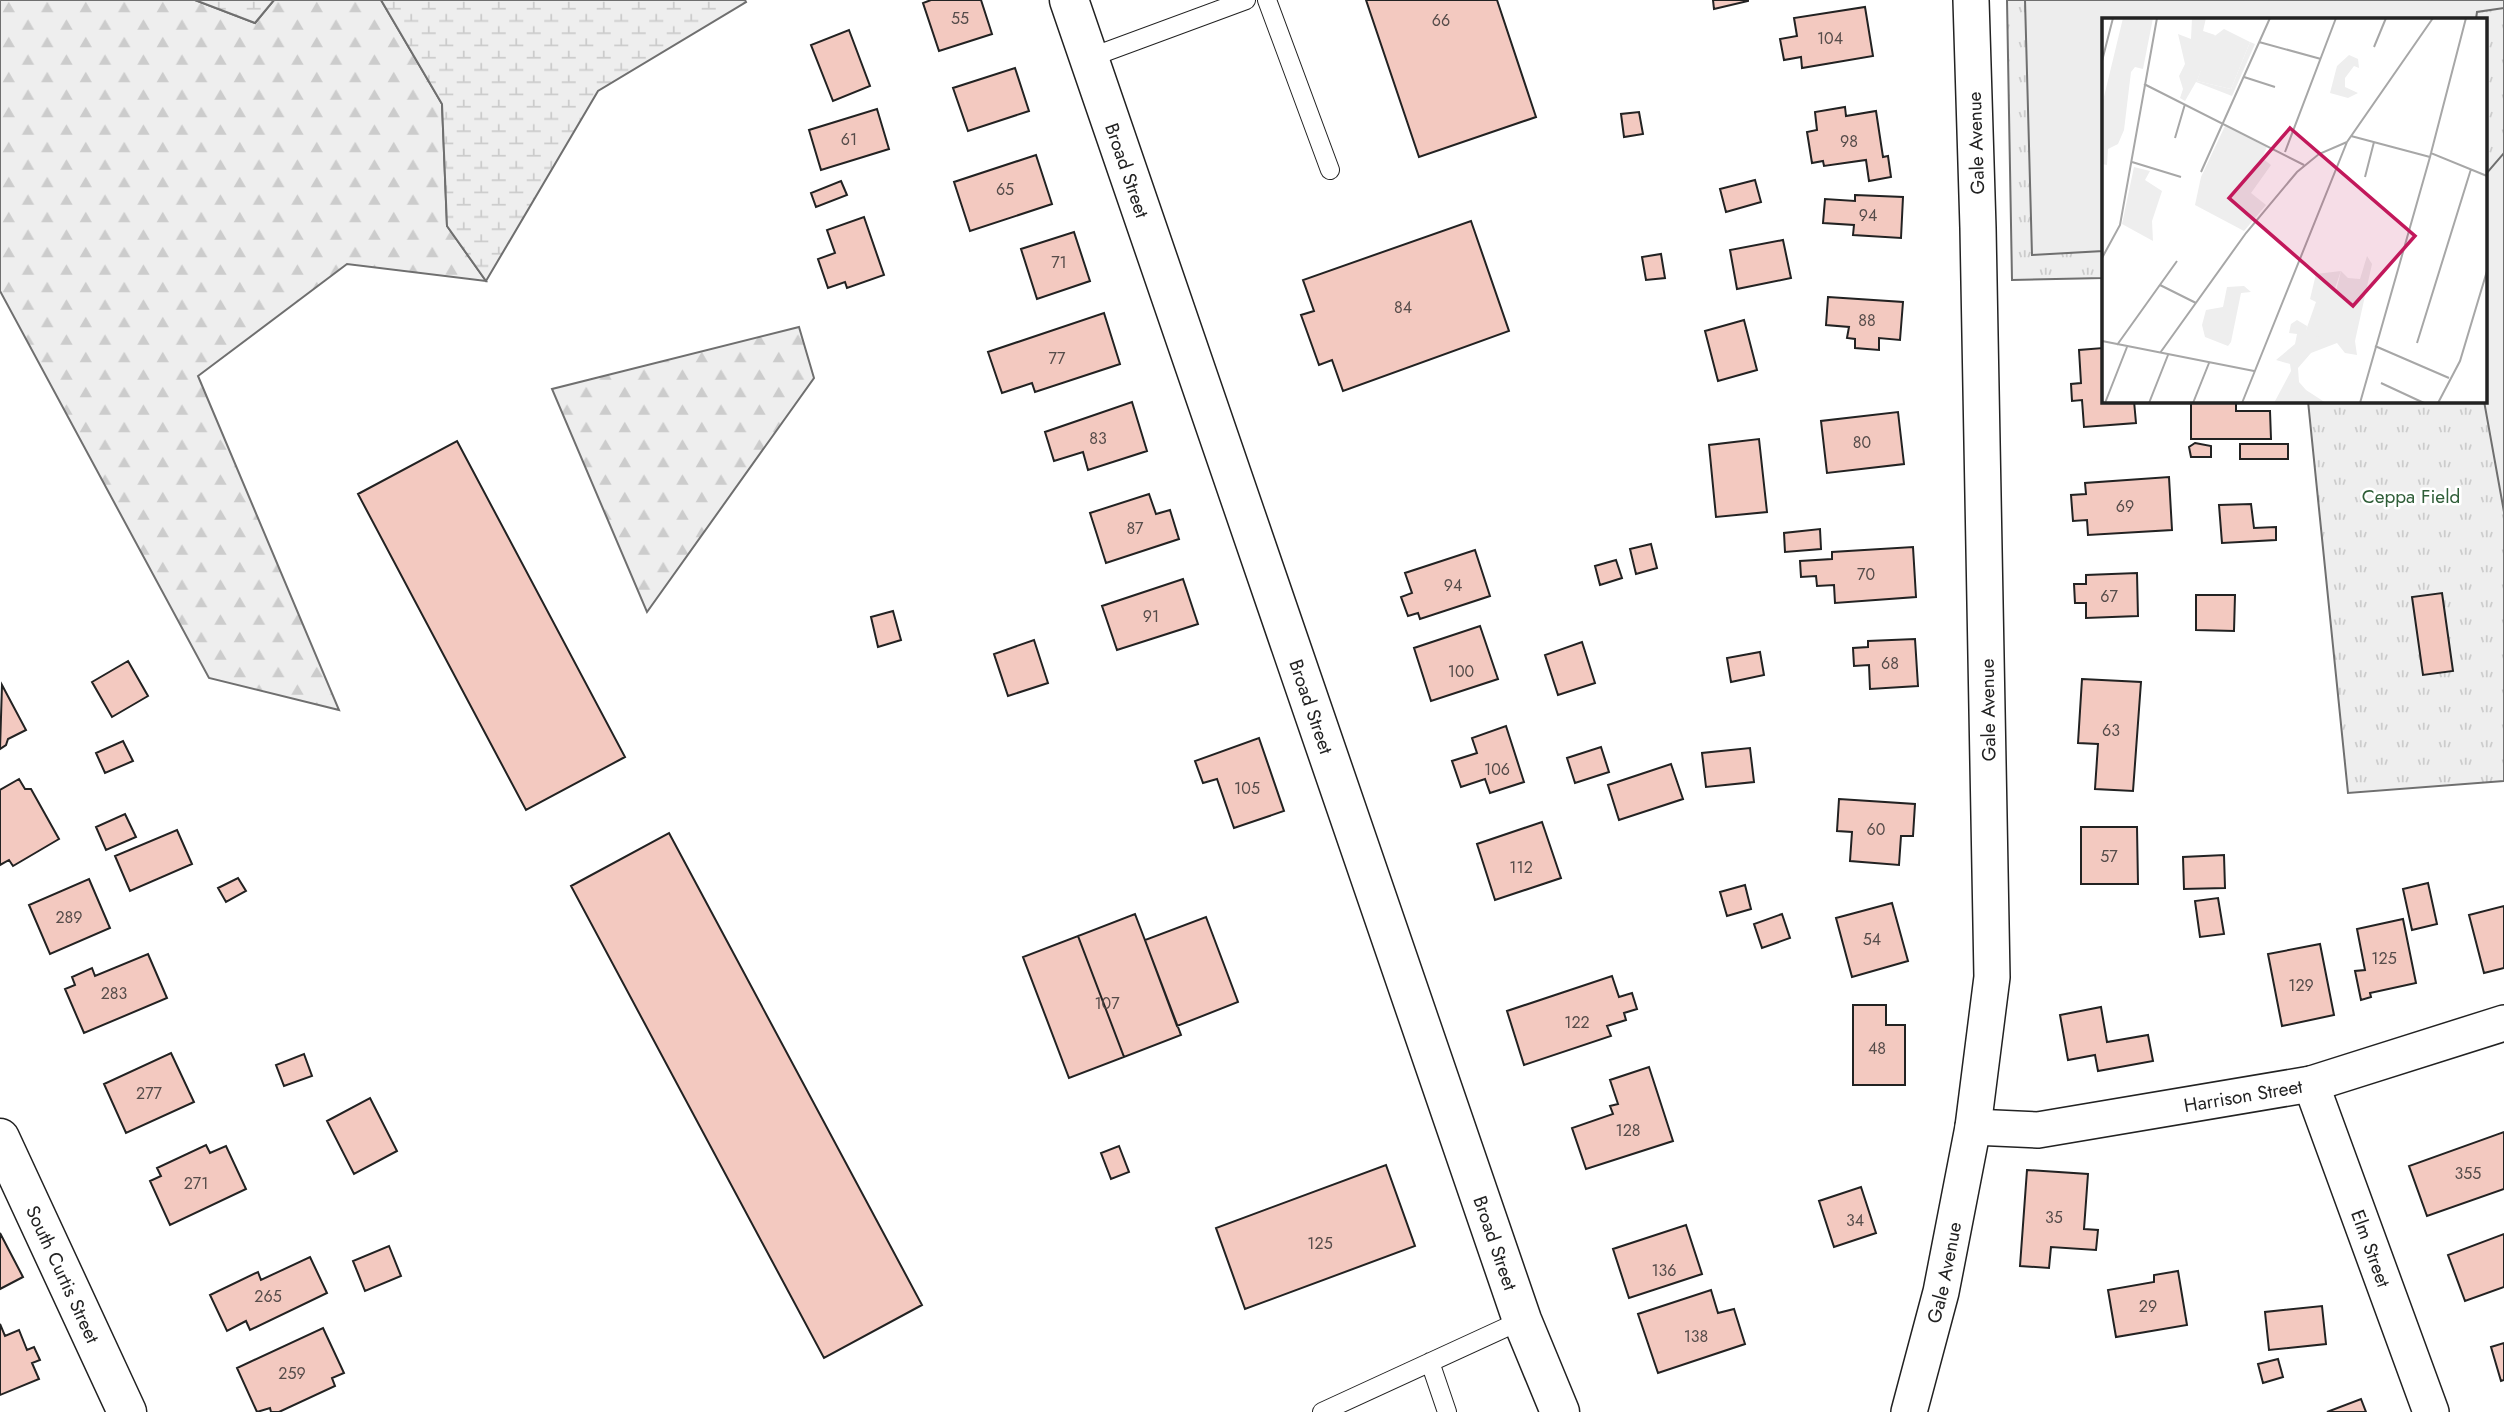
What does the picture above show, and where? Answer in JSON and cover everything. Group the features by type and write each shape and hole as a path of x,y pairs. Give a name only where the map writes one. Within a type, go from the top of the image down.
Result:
{"main road":[{"name":"Broad Street","path":"1069,0 1522,1320 1560,1412"},
{"name":"South Curtis Street","path":"0,1138 127,1412"}],"street":[{"name":"Gale Avenue","path":"1909,1412 1941,1292 1973,1127 1992,977 1971,0"},
{"name":"Harrison Street","path":"1973,1127 2038,1130 2311,1084 2504,1023"},
{"name":"Elm Street","path":"2311,1084 2431,1412"}],"lane":[{"path":"1089,58 1246,0"},
{"path":"1267,0 1330,170"},
{"path":"1322,1412 1522,1320"},
{"path":"1430,1362 1447,1412"}],"green space":[{"path":"0,0 195,0 255,23 274,0 381,0 442,104 447,226 486,281 347,264 198,376 339,710 209,678 0,291"},
{"path":"195,0 274,0 255,23"},
{"path":"381,0 746,2 598,91 486,281 447,226 442,104"},
{"name":"Ceppa Field","path":"2007,0 2504,0 2504,781 2348,793 2308,402 2486,402 2486,18 2102,18 2102,278 2012,280"},
{"path":"2504,153 2504,512 2484,402 2486,174"},
{"path":"799,327 814,378 647,612 552,389"}],"shaded area":[{"path":"2025,0 2504,0 2504,8 2477,12 2476,18 2102,18 2102,251 2032,255"}],"building":[{"path":"931,0 981,0 992,34 939,51 923,3"},
{"path":"1366,0 1497,0 1536,117 1419,157"},
{"path":"1713,0 1748,0 1748,1 1714,9"},
{"path":"1865,7 1873,56 1802,68 1801,57 1784,60 1780,39 1797,36 1794,18"},
{"path":"849,30 870,86 833,101 811,45"},
{"path":"1015,68 1029,111 968,131 953,88"},
{"path":"1845,107 1846,116 1876,111 1883,157 1888,156 1891,177 1869,181 1866,160 1824,166 1823,161 1812,163 1807,132 1817,130 1815,112"},
{"path":"877,109 889,149 821,170 809,130"},
{"path":"1639,112 1643,134 1624,137 1621,114"},
{"path":"1036,155 1052,204 970,231 954,182"},
{"path":"1755,180 1761,202 1726,212 1720,189"},
{"path":"841,181 847,195 816,207 811,193"},
{"path":"1855,195 1903,197 1901,238 1853,235 1854,225 1823,223 1825,199 1855,201"},
{"path":"864,217 884,275 847,288 845,282 828,288 818,259 835,253 827,230"},
{"path":"1471,221 1509,331 1343,391 1332,360 1319,365 1301,315 1314,311 1303,280"},
{"path":"1074,232 1090,281 1037,299 1021,249"},
{"path":"1783,240 1791,278 1737,289 1730,250"},
{"path":"1661,254 1665,278 1646,280 1642,257"},
{"path":"1828,297 1903,302 1900,340 1879,338 1879,350 1855,348 1855,339 1847,338 1849,327 1826,325"},
{"path":"1104,313 1120,364 1035,392 1032,383 1002,393 988,352"},
{"path":"1744,320 1757,370 1718,381 1705,331"},
{"path":"2102,348 2102,402 2134,402 2136,423 2084,427 2082,400 2072,401 2071,384 2081,383 2079,350"},
{"path":"1132,402 1147,451 1088,470 1083,452 1054,461 1045,432"},
{"path":"2191,402 2236,402 2236,411 2270,411 2271,439 2191,439"},
{"path":"1898,412 1904,464 1827,473 1821,421"},
{"path":"1759,439 1767,512 1716,517 1709,445"},
{"path":"457,441 625,757 526,810 358,494"},
{"path":"2195,443 2211,446 2211,457 2191,457 2189,447"},
{"path":"2240,444 2288,444 2288,459 2240,459"},
{"path":"2169,477 2172,530 2088,535 2087,520 2073,521 2071,495 2086,494 2085,483"},
{"path":"1149,494 1156,514 1170,510 1179,539 1106,563 1090,513"},
{"path":"2251,504 2254,528 2276,527 2276,540 2222,543 2219,505"},
{"path":"1820,529 1821,549 1785,552 1784,533"},
{"path":"1651,544 1657,568 1636,574 1630,549"},
{"path":"1913,547 1916,597 1835,603 1834,585 1817,586 1816,576 1801,577 1800,561 1832,559 1832,552"},
{"path":"1475,550 1490,596 1420,619 1418,613 1408,616 1401,597 1412,593 1405,573"},
{"path":"1616,560 1622,578 1600,585 1595,566"},
{"path":"2137,573 2138,616 2086,618 2086,603 2075,603 2074,584 2086,584 2086,575"},
{"path":"1183,579 1198,624 1117,650 1102,606"},
{"path":"2442,593 2453,671 2423,675 2412,597"},
{"path":"2196,595 2235,595 2234,631 2196,630"},
{"path":"893,611 901,640 878,647 871,617"},
{"path":"1480,626 1498,679 1431,701 1414,648"},
{"path":"1915,639 1918,686 1870,689 1869,665 1854,666 1853,648 1868,647 1868,641"},
{"path":"1034,640 1048,683 1008,696 994,654"},
{"path":"1582,642 1595,683 1558,695 1545,655"},
{"path":"1760,652 1764,675 1731,682 1727,658"},
{"path":"128,661 148,696 112,717 92,682"},
{"path":"2082,679 2141,682 2133,791 2095,789 2098,744 2078,743"},
{"path":"2,685 26,730 8,739 6,745 0,749"},
{"path":"1506,726 1524,782 1490,793 1485,779 1461,787 1452,761 1477,753 1472,738"},
{"path":"1259,738 1284,811 1234,828 1217,779 1203,783 1195,761"},
{"path":"123,741 133,761 105,773 96,753"},
{"path":"1601,747 1609,772 1575,783 1567,758"},
{"path":"1750,748 1754,782 1706,787 1702,753"},
{"path":"1671,764 1683,799 1619,820 1608,785"},
{"path":"19,779 25,789 31,789 59,839 13,866 9,860 0,865 0,790"},
{"path":"1839,799 1915,804 1913,836 1901,836 1899,865 1850,861 1852,832 1837,831"},
{"path":"125,814 136,837 106,850 96,827"},
{"path":"1542,822 1561,878 1495,900 1477,844"},
{"path":"2081,827 2137,827 2138,884 2081,884"},
{"path":"177,830 192,864 130,891 115,856"},
{"path":"669,833 922,1305 824,1358 571,886"},
{"path":"2224,855 2225,888 2184,889 2183,857"},
{"path":"238,878 246,891 226,902 218,888"},
{"path":"89,879 110,928 50,954 29,905"},
{"path":"2428,883 2437,924 2412,930 2403,889"},
{"path":"1745,885 1751,909 1727,916 1720,892"},
{"path":"2218,898 2224,934 2200,937 2195,901"},
{"path":"1892,903 1908,961 1852,977 1836,918"},
{"path":"2504,906 2504,968 2484,973 2469,915"},
{"path":"1135,914 1181,1035 1124,1057 1078,936"},
{"path":"1782,914 1790,938 1762,948 1754,924"},
{"path":"1206,917 1238,1002 1177,1026 1145,940"},
{"path":"2403,919 2416,983 2370,993 2371,997 2361,1000 2355,971 2365,970 2357,929"},
{"path":"1078,936 1124,1057 1069,1078 1023,957"},
{"path":"2320,944 2334,1015 2282,1026 2268,954"},
{"path":"148,954 167,998 84,1033 65,989 75,985 72,977 92,968 95,976"},
{"path":"1612,976 1619,997 1632,993 1637,1009 1624,1013 1626,1020 1607,1026 1611,1036 1524,1065 1507,1011"},
{"path":"1853,1005 1886,1005 1886,1025 1905,1025 1905,1085 1853,1085"},
{"path":"2101,1007 2107,1042 2148,1035 2153,1061 2098,1071 2095,1055 2068,1060 2060,1015"},
{"path":"171,1053 194,1102 126,1133 104,1084"},
{"path":"304,1054 312,1076 284,1086 276,1065"},
{"path":"1649,1067 1673,1141 1586,1169 1572,1128 1613,1114 1610,1106 1618,1104 1610,1080"},
{"path":"370,1098 397,1151 354,1174 327,1121"},
{"path":"2504,1132 2504,1189 2427,1216 2409,1166"},
{"path":"206,1145 210,1153 226,1146 246,1189 170,1225 150,1181 161,1176 157,1168"},
{"path":"1119,1146 1129,1172 1111,1179 1101,1153"},
{"path":"1386,1165 1415,1246 1245,1309 1216,1228"},
{"path":"2027,1170 2088,1174 2084,1229 2098,1230 2096,1250 2051,1247 2049,1268 2020,1266"},
{"path":"1861,1187 1876,1233 1834,1247 1819,1201"},
{"path":"1686,1225 1702,1274 1629,1298 1613,1249"},
{"path":"0,1233 23,1277 0,1289"},
{"path":"2504,1234 2504,1287 2465,1301 2448,1255"},
{"path":"389,1246 401,1276 365,1291 353,1261"},
{"path":"310,1257 327,1293 250,1330 246,1321 227,1331 210,1295 258,1272 261,1280"},
{"path":"2178,1271 2187,1325 2116,1337 2108,1290 2154,1282 2154,1275"},
{"path":"1711,1290 1718,1313 1734,1309 1745,1344 1658,1373 1638,1314"},
{"path":"2322,1306 2326,1344 2269,1350 2265,1312"},
{"path":"0,1324 5,1336 19,1330 27,1350 34,1347 40,1360 32,1363 39,1379 0,1395"},
{"path":"323,1328 344,1373 332,1378 335,1386 279,1412 271,1412 270,1408 257,1412 237,1368"},
{"path":"2504,1343 2504,1380 2501,1381 2491,1347"},
{"path":"2278,1359 2283,1377 2263,1383 2258,1364"},
{"path":"2361,1399 2366,1412 2327,1412"}]}
